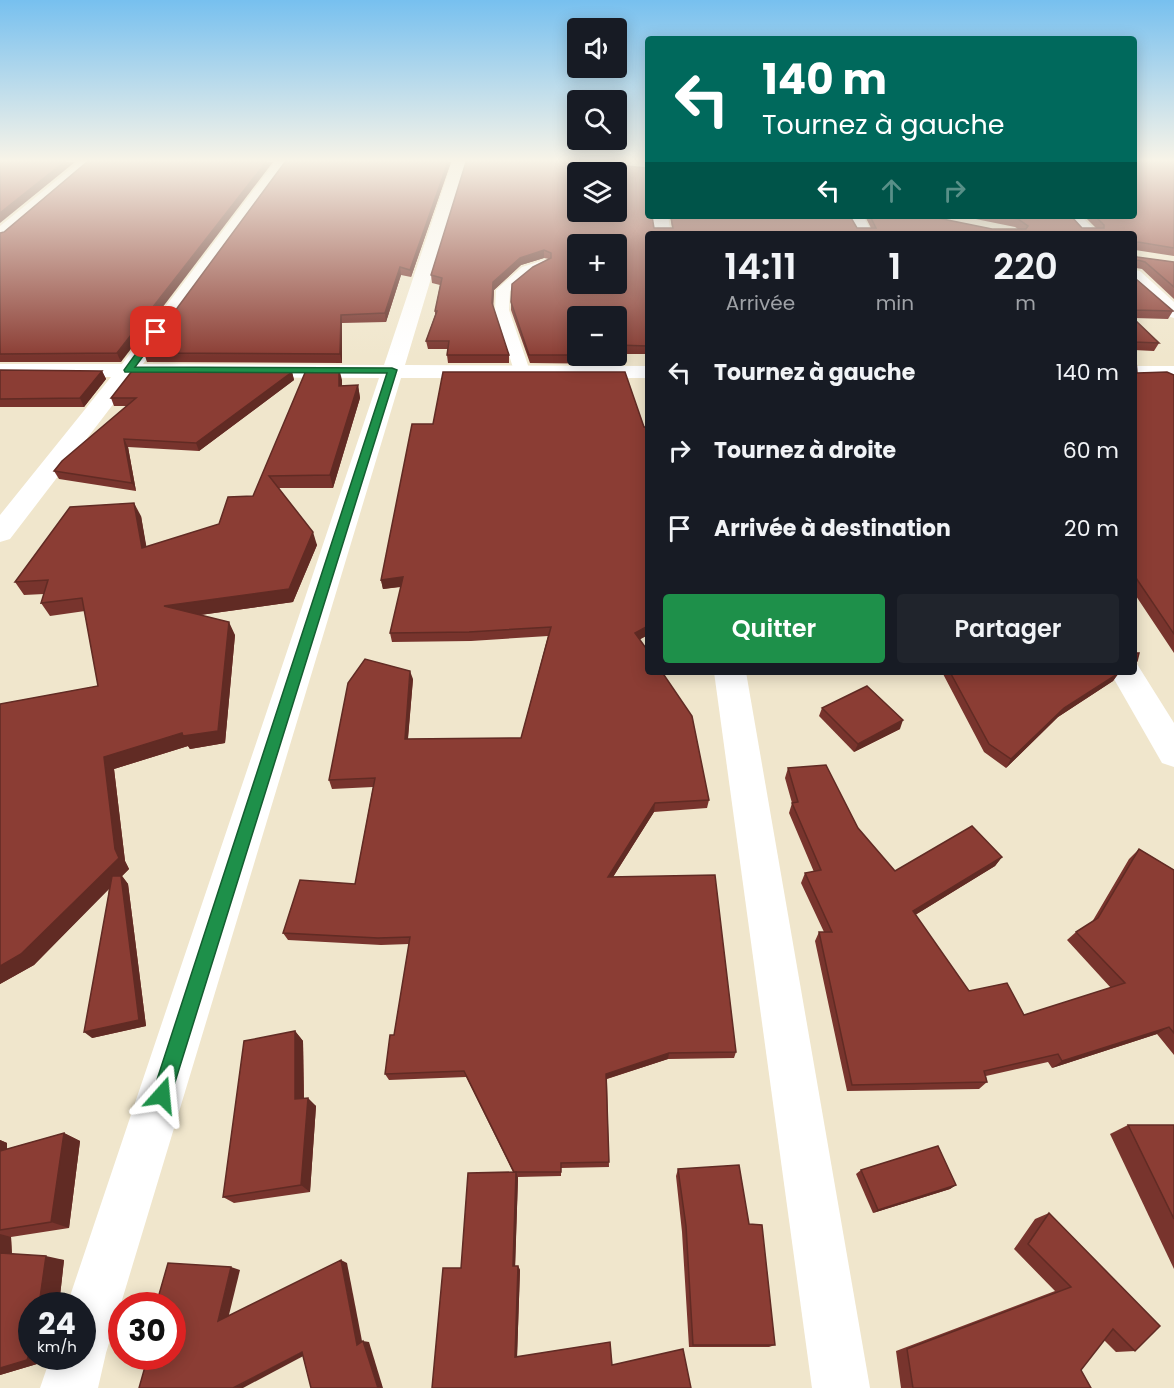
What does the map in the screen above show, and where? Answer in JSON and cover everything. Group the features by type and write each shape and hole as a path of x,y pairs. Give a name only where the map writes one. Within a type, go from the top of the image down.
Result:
{"street":[{"path":"0,532 128,370 235,227"},
{"path":"96,1300 438,227"},
{"path":"1137,278 1174,312"},
{"path":"0,370 645,372"},
{"path":"1137,373 1174,372"},
{"path":"730,675 841,1388"},
{"path":"1128,675 1174,753"},
{"path":"69,1388 75,1370"}],"lane":[{"path":"522,371 502,310 503,290 527,270 544,264"}],"building":[{"path":"10,227 215,227 117,353 0,354 0,233"},
{"path":"237,227 425,227 410,270 400,267 385,313 341,315 340,354 144,353"},
{"path":"446,227 981,227 1026,229 1027,227 1174,227 1174,248 1137,243 1137,231 645,231 645,346 627,345 627,306 567,306 567,355 529,355 511,302 512,284 533,267 551,258 551,253 544,250 520,258 493,282 492,303 509,355 447,355 449,341 426,341 437,311 435,311 442,278 431,275"},
{"path":"1137,257 1174,262 1174,287 1145,262 1137,261"},
{"path":"1137,280 1173,311 1137,310"},
{"path":"1137,322 1159,343 1137,342"},
{"path":"307,368 339,368 339,386 358,385 330,475 269,476 313,532 289,589 164,606 229,622 218,731 183,736 182,733 104,757 115,849 119,858 21,954 0,966 0,704 98,686 82,598 41,603 48,580 15,582 70,507 134,503 142,548 219,524 228,497 253,496"},
{"path":"0,370 102,371 80,398 0,399"},
{"path":"132,371 292,372 196,443 124,439 132,483 54,471 62,461 136,398 111,398"},
{"path":"443,372 625,372 645,427 645,628 635,633 645,647 645,675 664,675 692,716 709,800 655,803 608,877 715,875 736,1052 669,1053 606,1074 609,1162 561,1163 561,1172 514,1172 464,1071 385,1074 390,1035 394,1035 410,937 378,938 283,933 300,880 355,884 375,778 329,780 348,683 365,659 410,671 405,739 521,738 551,627 469,632 390,633 403,577 381,580 412,424 433,424"},
{"path":"1167,372 1174,375 1174,634 1137,579 1137,373"},
{"path":"952,675 1116,675 1064,708 1011,759 989,744"},
{"path":"867,686 903,720 858,744 822,708"},
{"path":"826,765 858,828 895,871 972,826 1002,857 913,911 969,991 1007,983 1024,1015 1125,983 1076,932 1098,918 1139,849 1174,870 1174,1033 1169,1027 1062,1061 1058,1054 984,1071 987,1082 852,1085 819,932 832,932 805,873 821,870 792,803 798,802 788,768"},
{"path":"112,876 121,876 139,1020 84,1032"},
{"path":"295,1031 295,1099 308,1098 301,1185 223,1197 244,1041"},
{"path":"1128,1125 1174,1125 1174,1219"},
{"path":"64,1133 51,1222 0,1230 0,1151"},
{"path":"938,1146 956,1185 878,1210 861,1170"},
{"path":"739,1165 749,1224 762,1225 775,1345 693,1345 686,1226 678,1169"},
{"path":"516,1172 513,1266 518,1266 515,1357 610,1342 612,1365 683,1349 691,1388 432,1388 443,1268 461,1268 468,1173"},
{"path":"1049,1213 1160,1326 1135,1351 1113,1329 1081,1370 1091,1388 913,1388 907,1349 1071,1287 1028,1244"},
{"path":"0,1253 46,1256 41,1292 18,1292 18,1363 0,1368"},
{"path":"341,1260 357,1345 363,1341 378,1388 311,1388 302,1352 233,1388 139,1388 144,1370 186,1370 186,1292 160,1292 168,1263 231,1267 218,1321"}],"route":[{"path":"156,332 128,370 392,370 162,1095"}]}
